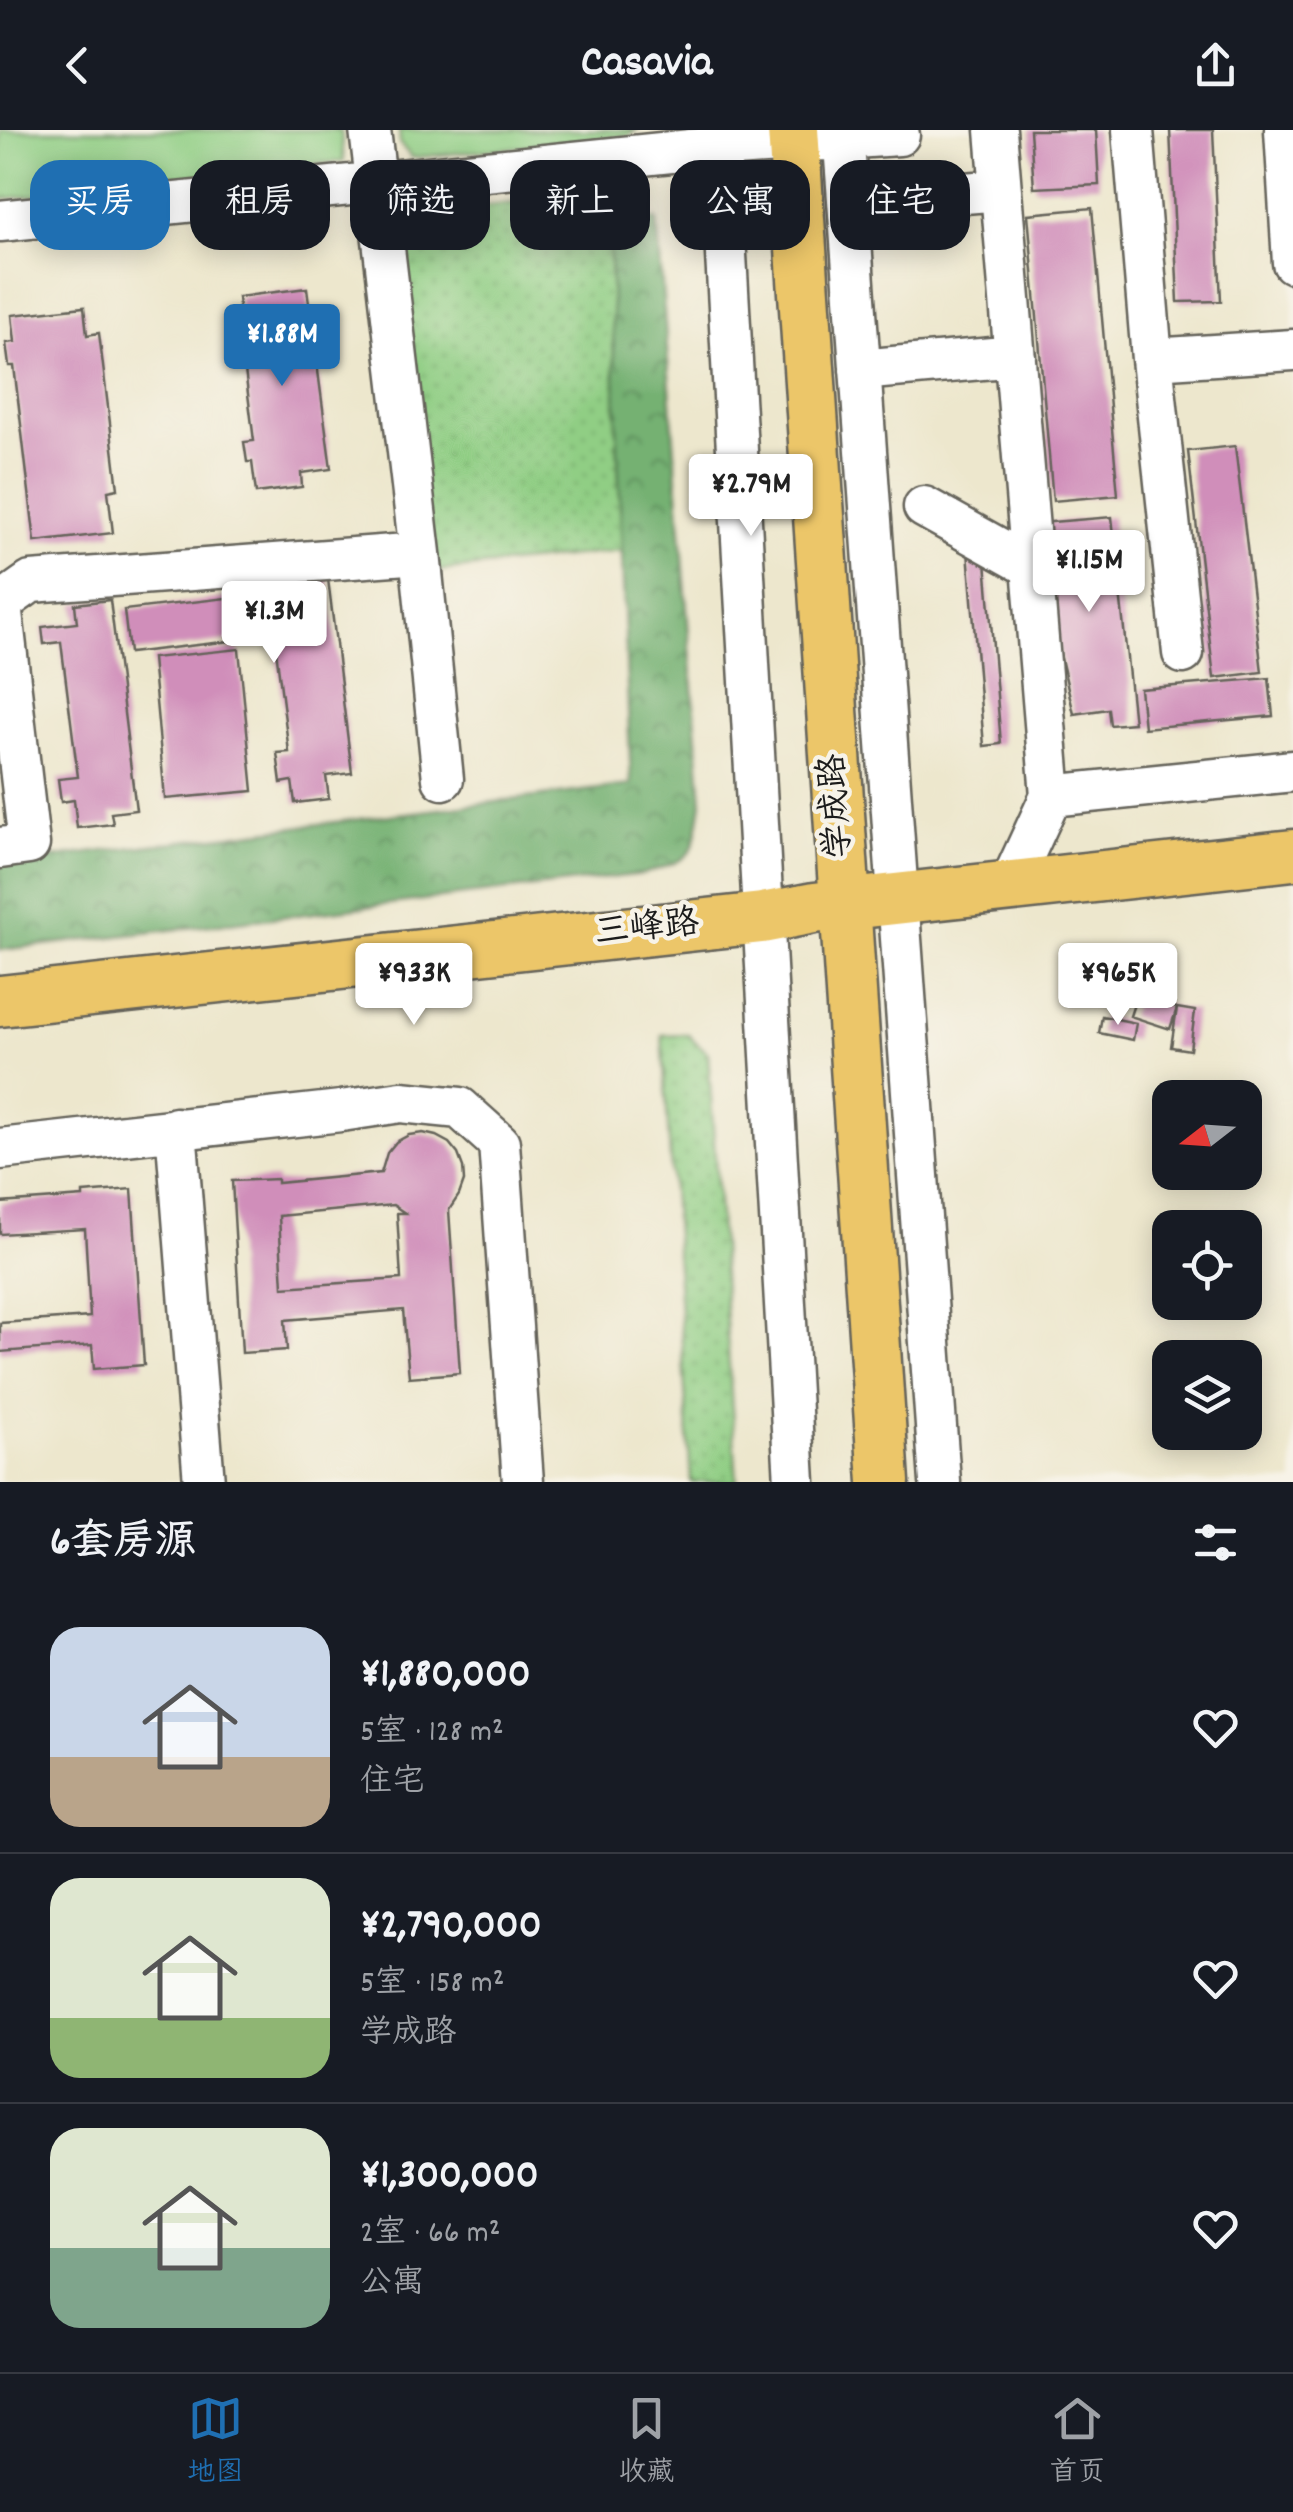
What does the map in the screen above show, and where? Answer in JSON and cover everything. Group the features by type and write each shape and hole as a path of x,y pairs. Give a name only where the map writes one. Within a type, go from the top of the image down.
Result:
{"main road":[{"name":"学成路","path":"760,137 884,1482"},
{"name":"三峰路","path":"899,916 1008,887 1293,856"},
{"name":"三峰路","path":"0,1033 899,916 1293,890"},
{"name":"学成路","path":"831,924 854,1482"},
{"name":"三峰路","path":"0,1001 765,934"}],"lane":[{"path":"370,130 373,160"},
{"path":"996,130 1051,796 1008,887"},
{"path":"1133,130 1183,654"},
{"path":"1285,130 1293,263"},
{"path":"843,134 940,1482"},
{"path":"490,169 760,137 899,135"},
{"path":"760,137 765,934 795,1482"},
{"path":"0,220 350,185"},
{"path":"970,193 1001,190"},
{"path":"383,250 443,780"},
{"path":"1152,359 1293,350"},
{"path":"860,370 1015,356"},
{"path":"924,507 1032,567"},
{"path":"0,848 28,844 0,604 31,582 420,552"},
{"path":"1051,796 1293,771"},
{"path":"0,1150 401,1102 460,1108 500,1143 523,1482"},
{"path":"176,1128 204,1482"}],"green space":[{"path":"0,130 341,130 344,161 190,160 190,178 170,180 170,160 30,160 30,196 0,199"},
{"path":"399,130 637,130 628,136 412,158 400,144"},
{"path":"510,203 510,250 610,250 622,551 428,572 389,250 490,250 490,206"},
{"path":"657,219 702,803 697,834 689,852 674,863 643,874 0,950 0,864 631,785 610,250 650,250 650,220"},
{"path":"687,1034 708,1053 737,1482 691,1482 662,1035"}],"building":[{"path":"1030,130 1096,130 1099,185 1034,188"},
{"path":"1170,130 1213,130 1221,301 1178,302"},
{"path":"1092,208 1118,495 1053,501 1028,214"},
{"path":"307,288 331,469 301,473 302,487 256,493 252,462 247,462 244,442 254,441 241,339 231,340 228,320 240,318 238,297"},
{"path":"84,307 87,335 99,333 118,489 108,491 113,533 35,542 14,366 9,366 6,343 15,342 12,315"},
{"path":"1235,446 1262,672 1214,678 1188,451"},
{"path":"1112,517 1134,723 1110,725 1108,709 1074,714 1053,624 1040,523"},
{"path":"985,549 1001,744 984,746 968,551"},
{"path":"327,571 352,773 326,776 329,799 295,803 292,781 281,783 277,753 289,752 273,626 260,627 265,637 129,653 124,610 260,594 257,599 268,598 267,584"},
{"path":"110,600 136,810 111,813 113,824 77,828 74,800 61,802 58,779 78,777 61,642 44,644 42,627 77,623 75,604"},
{"path":"239,649 253,791 165,799 152,658"},
{"path":"1269,678 1273,716 1144,728 1140,689"},
{"path":"1137,995 1177,1008 1170,1029 1130,1016"},
{"path":"1177,1008 1195,1011 1190,1050 1171,1047"},
{"path":"1102,1016 1136,1023 1133,1040 1099,1033"},
{"path":"423,1133 449,1143 463,1167 464,1181 449,1210 460,1373 409,1377 403,1310 285,1320 287,1350 242,1353 232,1181 277,1179 277,1183 381,1173 387,1153 409,1135","holes":["393,1205 405,1213 397,1213 401,1279 283,1287 279,1216"]},
{"path":"132,1189 144,1365 94,1369 92,1345 0,1352 0,1323 90,1317 85,1229 0,1234 0,1203"}]}
